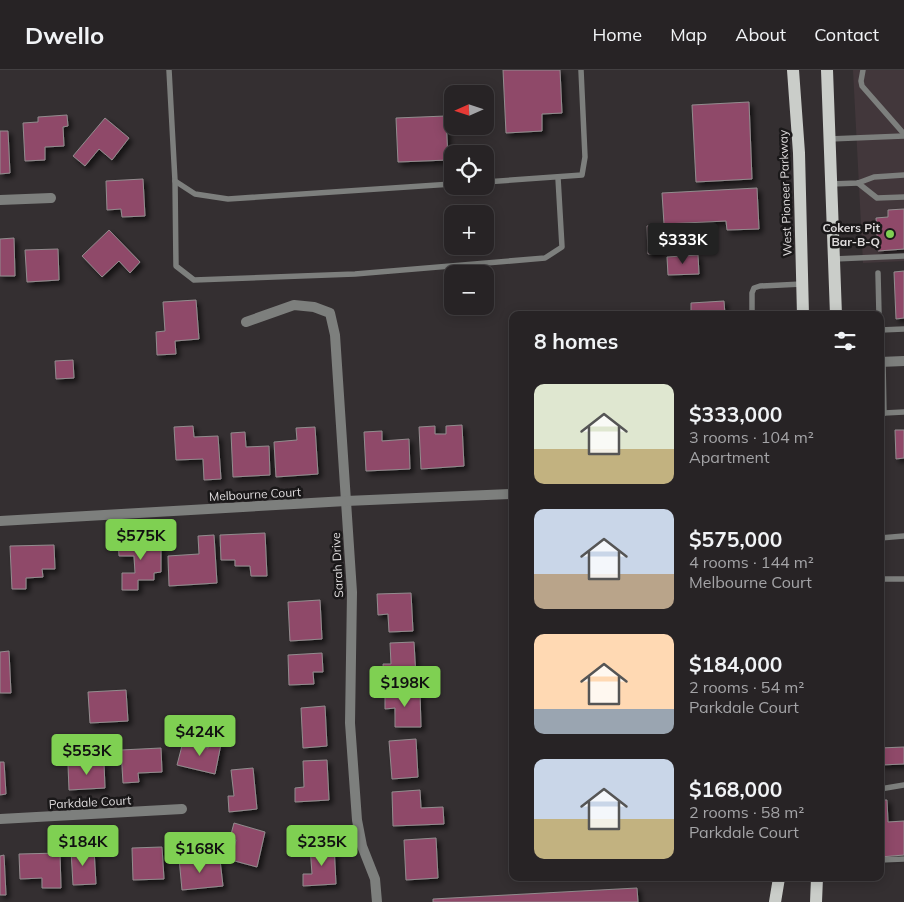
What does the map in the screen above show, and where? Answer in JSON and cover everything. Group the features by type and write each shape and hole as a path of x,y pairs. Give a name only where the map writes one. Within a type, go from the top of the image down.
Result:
{"main road":[{"name":"West Pioneer Parkway","path":"793,70 799,153 803,311"},
{"path":"827,70 836,311"},
{"path":"776,902 779,881"},
{"path":"816,902 818,881"}],"street":[{"path":"0,200 51,198"},
{"name":"Sarah Drive","path":"246,322 294,305 314,307 330,312 335,336 352,592 350,723 356,820 362,846 375,879 378,902"},
{"path":"884,362 904,361"},
{"name":"Melbourne Court","path":"0,521 346,501 509,494"},
{"name":"Parkdale Court","path":"0,819 182,810"}],"lane":[{"path":"169,70 175,181 176,266 194,280 355,274 545,258 562,247 558,178"},
{"path":"494,182 582,176 586,157 581,70"},
{"path":"863,70 862,86 904,135"},
{"path":"829,139 904,135"},
{"path":"831,184 858,183 874,177 904,175"},
{"path":"175,181 196,194 228,199 444,185"},
{"path":"858,183 877,198 904,197"},
{"path":"834,259 904,256"},
{"path":"878,273 879,311"},
{"path":"752,311 752,293 754,288 802,284"},
{"path":"884,330 904,329"},
{"path":"884,416 904,412"},
{"path":"884,538 904,536"},
{"path":"884,579 904,578"},
{"path":"884,788 904,785"},
{"path":"884,860 904,859"}],"shaded area":[{"path":"853,70 904,70 904,261 863,263"}],"building":[{"path":"503,70 560,70 562,113 542,114 542,131 506,133"},
{"path":"749,102 752,179 696,182 692,105"},
{"path":"67,115 68,126 63,127 64,146 45,147 45,160 25,161 23,123 38,122 38,117"},
{"path":"444,116 444,135 447,135 447,145 444,145 444,160 398,162 396,118"},
{"path":"105,118 129,138 112,160 99,149 85,166 73,156"},
{"path":"0,131 8,131 10,173 0,174"},
{"path":"143,179 145,216 122,217 121,209 107,210 106,181"},
{"path":"757,188 759,229 727,230 726,221 664,224 662,193"},
{"name":"Cokers Pit Bar-B-Q","path":"904,209 904,249 878,251 876,218 888,217 888,210"},
{"path":"661,225 662,253 648,254 647,226"},
{"path":"109,230 140,262 130,273 119,261 102,277 82,256"},
{"path":"14,238 15,276 0,276 0,239"},
{"path":"58,249 59,280 27,282 25,250"},
{"path":"698,255 699,274 668,275 667,257"},
{"path":"904,271 904,318 896,319 894,272"},
{"path":"196,300 199,339 175,341 176,354 157,355 156,332 165,331 163,302"},
{"path":"724,301 725,311 691,311 691,303"},
{"path":"73,360 74,378 56,379 55,361"},
{"path":"462,425 464,466 421,469 419,427 435,426 435,434 446,434 446,426"},
{"path":"193,426 194,437 218,436 221,479 204,480 203,459 176,460 174,427"},
{"path":"315,427 318,474 276,477 274,442 297,440 296,428"},
{"path":"895,430 904,430 904,458 896,459"},
{"path":"382,431 382,441 409,439 410,469 366,471 364,432"},
{"path":"245,432 246,447 269,446 270,475 233,477 231,433"},
{"path":"265,533 267,576 251,576 250,566 235,566 235,560 221,560 220,535"},
{"path":"214,535 217,583 169,586 168,556 199,554 198,536"},
{"path":"161,539 161,572 154,573 154,580 138,580 138,590 122,590 122,573 135,573 134,556 119,556 118,540"},
{"path":"54,545 55,569 42,569 43,577 26,578 26,589 12,589 10,546"},
{"path":"411,593 413,631 389,632 388,614 378,615 377,594"},
{"path":"320,600 322,639 290,641 288,602"},
{"path":"414,642 416,678 384,680 383,664 391,664 390,643"},
{"path":"9,651 11,693 0,693 0,652"},
{"path":"322,653 323,672 313,672 314,684 289,685 288,655"},
{"path":"126,690 128,721 90,723 88,692"},
{"path":"420,692 421,727 395,727 395,708 385,709 385,693"},
{"path":"325,706 327,746 303,748 301,708"},
{"path":"416,739 418,777 392,779 389,741"},
{"path":"209,741 221,744 215,774 177,765 183,742 208,748"},
{"path":"904,747 904,764 884,765 884,748"},
{"path":"161,748 162,772 138,773 139,782 123,783 121,750"},
{"path":"327,760 329,800 295,802 295,788 304,787 303,761"},
{"path":"0,762 4,762 6,794 0,795"},
{"path":"104,763 105,788 69,790 68,765"},
{"path":"253,768 257,809 229,812 228,796 234,796 231,770"},
{"path":"420,790 421,808 443,807 444,824 393,826 392,792"},
{"path":"884,800 887,800 888,822 904,821 904,855 884,857"},
{"path":"234,823 265,832 257,867 231,860 236,840 230,838"},
{"path":"436,838 438,878 406,880 404,840"},
{"path":"334,845 336,884 303,886 303,874 312,874 310,846"},
{"path":"162,847 164,879 133,880 132,848"},
{"path":"94,849 96,884 73,885 71,850"},
{"path":"60,853 61,888 42,888 42,878 20,879 19,854"},
{"path":"4,855 6,895 0,895 0,856"},
{"path":"195,857 195,863 220,860 223,886 182,890 179,858"},
{"path":"637,888 638,902 433,902 433,899"}],"place":[{"name":"Cokers Pit Bar-B-Q","path":"890,234"}]}
